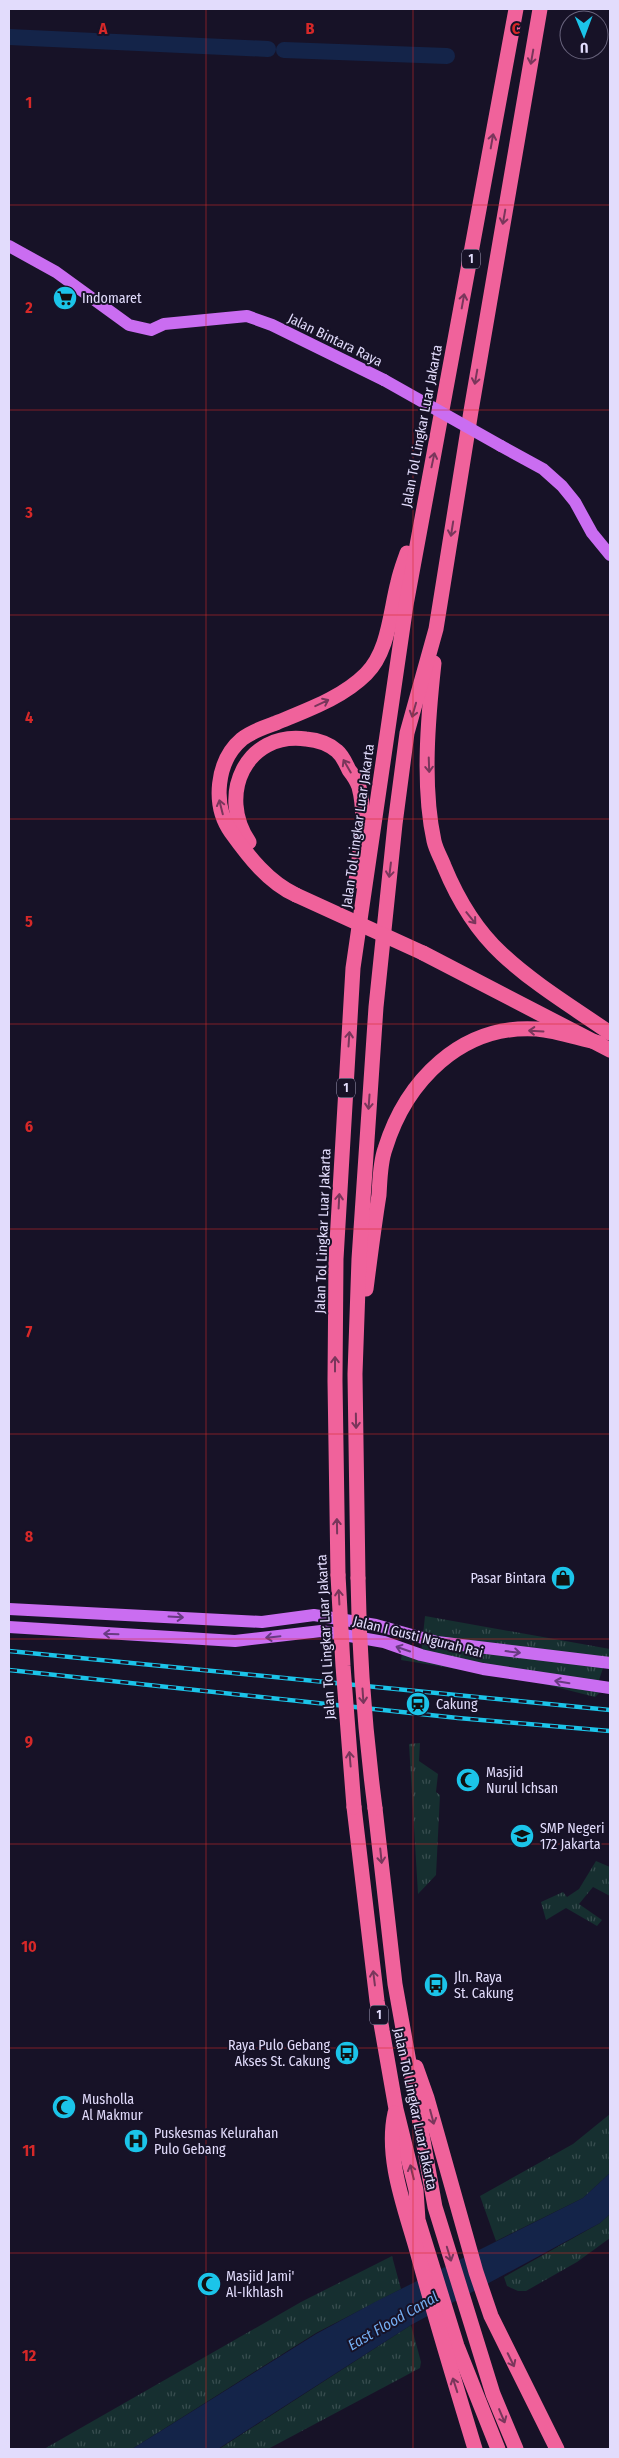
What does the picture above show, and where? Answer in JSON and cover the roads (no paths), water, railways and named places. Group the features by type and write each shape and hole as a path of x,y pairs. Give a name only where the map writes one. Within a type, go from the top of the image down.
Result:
{"highway":[{"name":"Jalan Tol Lingkar Luar Jakarta","path":"498,2449 450,2349 418,2220 416,2190 396,2109 377,2001 354,1808 343,1666 338,1575 335,1381 336,1259 354,968 392,699 423,508 443,412 516,9"},
{"name":"Jalan Tol Lingkar Luar Jakarta","path":"516,2449 493,2394 435,2207 404,2038 365,1728 359,1636 355,1374 358,1259 376,1007 387,892 407,733 436,629 470,411 540,9"},
{"path":"423,508 398,580 384,643 367,673 352,687 246,737 226,760 219,784 219,804 227,826 261,869 283,889 302,893 428,950 608,1042"},
{"path":"436,629 428,726 430,798 434,842 464,910 501,953 608,1042"},
{"path":"302,893 259,857 242,832 235,807 237,781 250,760 267,746 293,736 318,740 337,751 358,784 362,804 362,827 350,938 357,947"},
{"path":"355,1374 384,1151 400,1114 420,1081 441,1058 467,1043 499,1032 537,1029 608,1042"},
{"path":"404,2038 421,2077 460,2219 491,2316 557,2449"},
{"path":"396,2109 392,2126 392,2148 407,2221 450,2349 475,2449"}],"main road":[{"name":"Jalan Bintara Raya","path":"9,246 56,272 129,325 151,330 164,324 247,316 272,325 384,380 543,469 562,486 575,502 592,533 610,555"},
{"name":"Jalan I Gusti Ngurah Rai","path":"9,1609 262,1622 314,1615 376,1625 437,1642 610,1663"},
{"name":"Jalan I Gusti Ngurah Rai","path":"9,1627 234,1641 321,1631 384,1642 422,1655 483,1669 610,1688"}],"water":[{"name":"East Flood Canal","path":"610,2173 610,2214 600,2223 411,2325 218,2449 132,2449 316,2334 375,2302 583,2198"}],"waterway":[{"path":"9,37 268,49"},
{"path":"284,50 447,56"}],"railway":[{"path":"9,1651 610,1710"},
{"path":"9,1670 458,1718 610,1731"}],"place":[{"name":"Indomaret","path":"65,298"},
{"name":"Pasar Bintara","path":"563,1578"},
{"name":"Cakung","path":"418,1704"},
{"name":"Masjid Nurul Ichsan","path":"468,1780"},
{"name":"SMP Negeri 172 Jakarta","path":"522,1836"},
{"name":"Jln. Raya St. Cakung","path":"436,1985"},
{"name":"Raya Pulo Gebang Akses St. Cakung","path":"347,2053"},
{"name":"Musholla Al Makmur","path":"64,2107"},
{"name":"Puskesmas Kelurahan Pulo Gebang","path":"136,2141"},
{"name":"Masjid Jami' Al-Ikhlash","path":"209,2284"}]}
